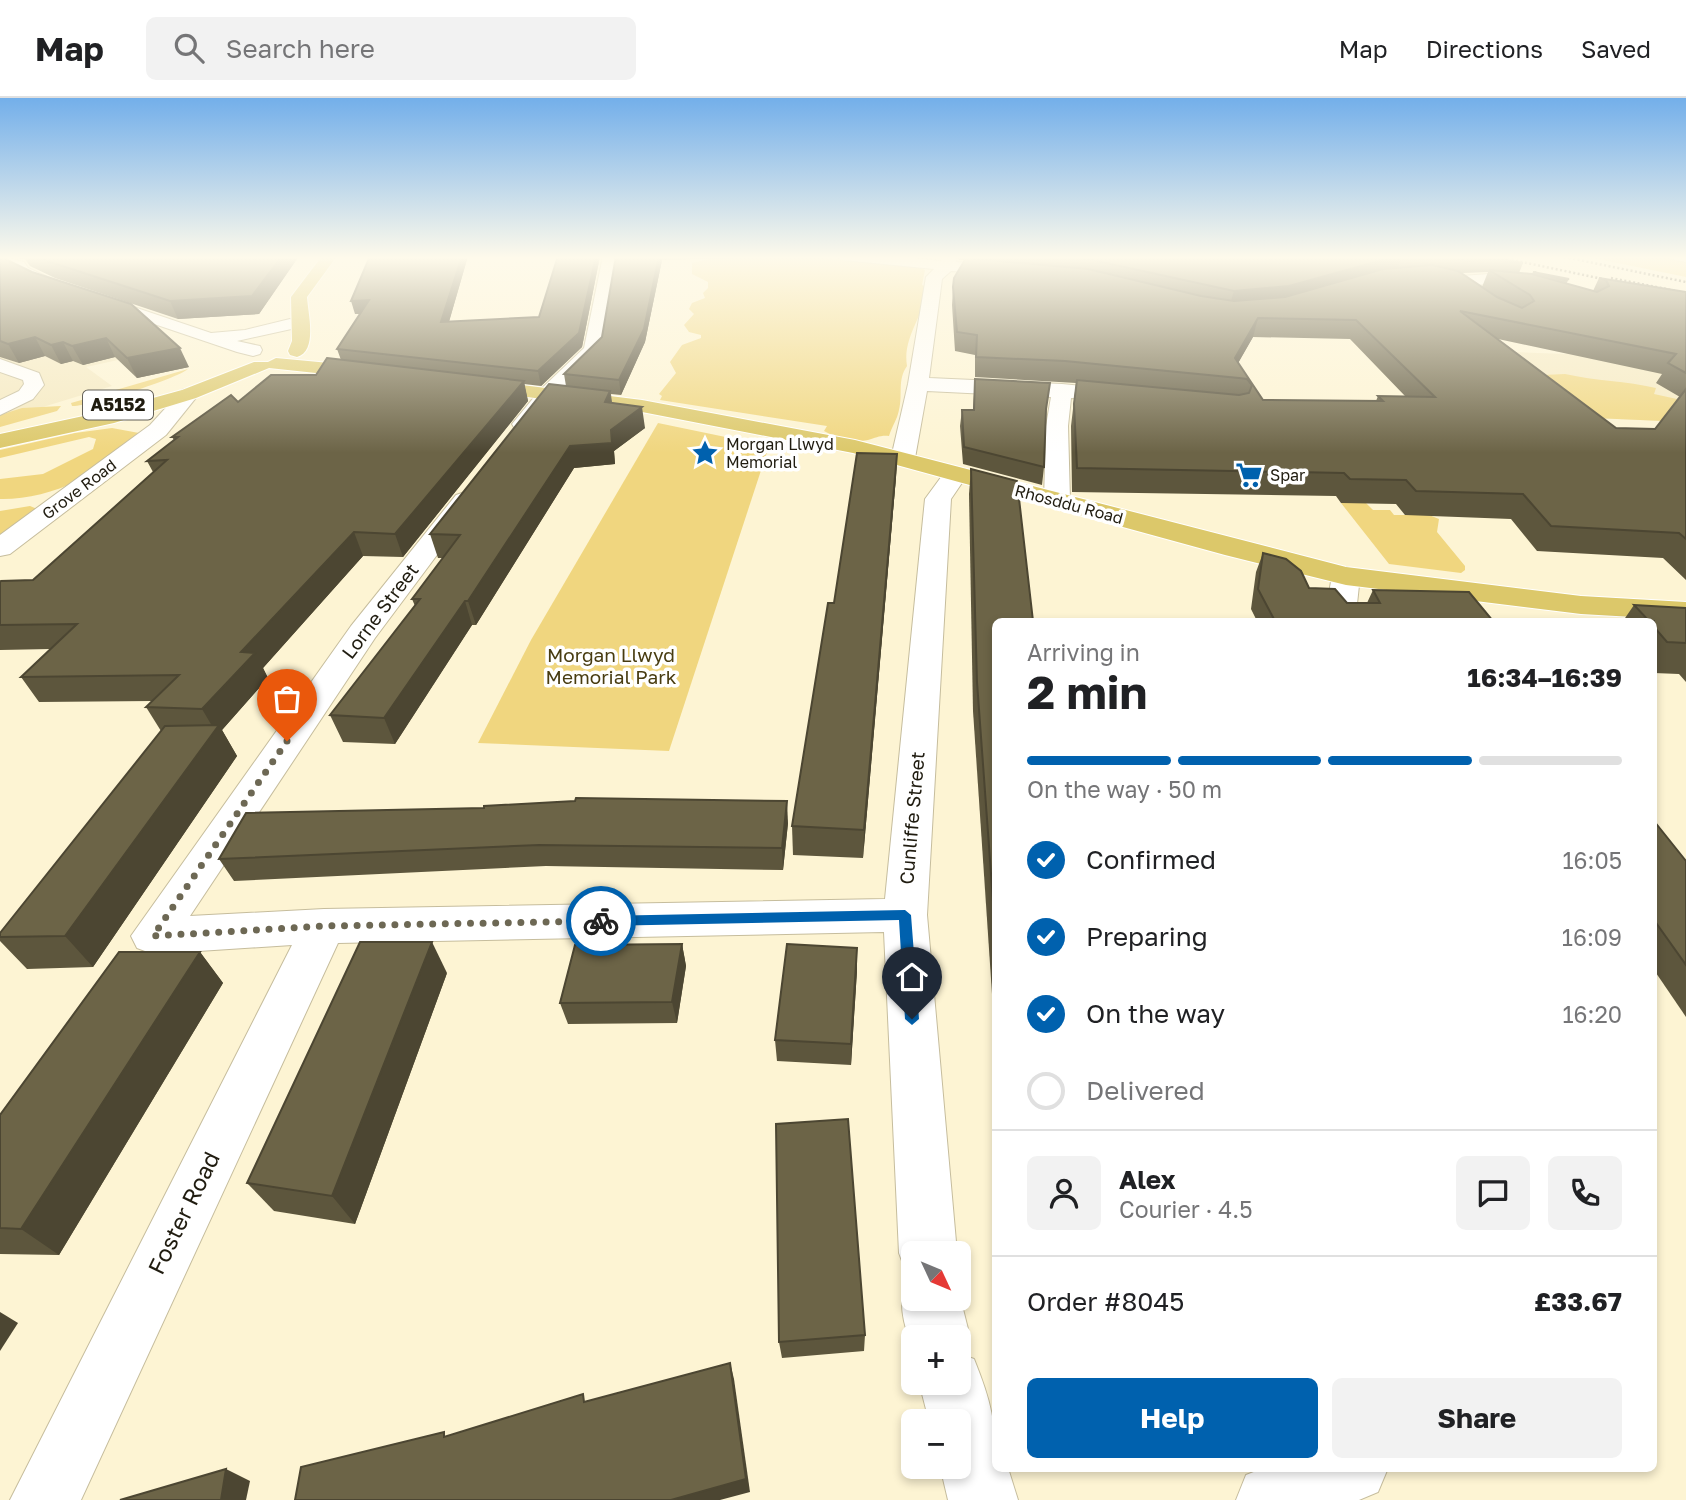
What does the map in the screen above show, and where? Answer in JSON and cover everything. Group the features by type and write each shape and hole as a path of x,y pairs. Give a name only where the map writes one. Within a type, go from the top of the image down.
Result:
{"main road":[{"name":"A5152","path":"0,440 106,418 190,394 263,357 294,321"},
{"path":"295,321 301,341 296,353"},
{"path":"229,355 242,366 287,348 329,368"},
{"name":"A5152","path":"0,440 191,381 229,355"},
{"path":"263,357 395,375"},
{"name":"Rhosddu Road","path":"450,382 727,421 903,458 1346,576 1581,605 1686,611"}],"street":[{"path":"155,321 202,338 229,355"},
{"path":"202,338 245,335 290,321"},
{"path":"504,449 547,394 593,350 598,321"},
{"path":"903,458 927,321"},
{"path":"0,365 32,377 34,385 26,395 0,409"},
{"path":"918,384 1062,390 1144,397"},
{"path":"1057,500 1057,426 1062,390"},
{"name":"Grove Road","path":"0,548 158,430 190,394"},
{"path":"106,418 158,430"},
{"name":"Cunliffe Street","path":"927,1241 905,915 938,499 956,474"},
{"name":"Lorne Street","path":"324,926 153,936 362,633 481,479"},
{"path":"1346,576 1342,604 1352,618"},
{"path":"324,926 905,915"},
{"name":"Foster Road","path":"45,1500 324,926"},
{"path":"955,1395 983,1500"},
{"path":"1271,1500 1344,1472"}],"shaded area":[{"path":"0,321 75,321 136,356 86,367 112,386 0,420"},
{"path":"1611,321 1686,321 1686,422 1594,418 1514,352 1566,354"}],"green space":[{"path":"687,321 917,321 906,355 907,366 901,382 899,410 889,436 862,441 850,440 824,431 827,426 660,400 662,396 659,394 676,373 670,362 682,345 701,338 701,335 689,332 684,325"},
{"path":"188,369 113,397 81,405 72,406 71,403 78,401"},
{"path":"1565,374 1656,388 1654,394 1686,401 1686,422 1594,418 1543,375"},
{"path":"61,406 57,411 0,427 0,415 22,408"},
{"name":"Morgan Llwyd Memorial Park","path":"658,423 769,446 669,751 478,743 531,640"},
{"path":"112,428 139,433 94,472 39,495 0,499 0,479 43,474 93,449 96,439 89,437 0,458 0,450 75,433"},
{"path":"1341,503 1366,503 1373,510 1390,510 1394,515 1429,515 1439,519 1437,532 1465,566 1465,570 1461,573 1389,564"},
{"path":"30,506 42,511 0,535 0,511"}],"building":[{"path":"0,321 150,321 180,348 127,358 106,338 72,346 63,342 51,345 35,337 8,344 0,341"},
{"path":"355,321 582,321 579,333 538,371 337,349"},
{"path":"605,321 646,321 619,380 564,374 602,337"},
{"path":"956,321 1256,321 1235,358 1263,400 1383,401 1378,396 1435,397 1357,321 1474,321 1616,428 1655,429 1686,389 1686,539 1679,533 1551,526 1523,494 1416,491 1406,480 1350,479 1344,473 1077,468 1074,404 1077,380 1239,395 1249,393 1252,385 1247,379 1239,378 1065,361 976,357 977,335 957,332"},
{"path":"1512,321 1686,321 1686,373 1668,363 1676,354"},
{"path":"327,358 524,381 395,534 354,532 241,652 255,653 202,709 146,707 179,675 21,677 77,624 0,625 0,582 33,580 167,460 147,461 178,437 172,437 231,395 238,402 271,375 316,375"},
{"path":"975,379 1050,383 1046,409 1044,467 964,447 962,410 974,410"},
{"path":"549,384 610,391 605,402 642,407 611,430 612,443 570,446 468,601 465,601 384,718 330,715 420,599 412,599 460,535 430,534"},
{"path":"857,453 897,454 864,830 792,826 828,603 834,603"},
{"path":"971,469 1017,481 1033,618 992,618 992,887 977,682"},
{"path":"1263,553 1286,559 1301,571 1309,588 1335,589 1347,603 1380,603 1373,590 1469,592 1491,618 1273,618 1258,589"},
{"path":"1634,605 1686,608 1686,643 1667,642 1657,630 1657,618 1646,618"},
{"path":"219,725 65,936 0,937 0,933 165,726"},
{"path":"576,798 787,801 782,848 539,845 219,859 246,813 484,808 575,801"},
{"path":"1657,825 1686,861 1686,965 1657,924"},
{"path":"360,942 432,942 332,1196 247,1183"},
{"path":"682,944 672,1002 560,1003 575,945"},
{"path":"787,944 857,948 851,1044 775,1040"},
{"path":"119,952 200,952 21,1229 0,1228 0,1115"},
{"path":"848,1119 865,1335 779,1342 776,1124"},
{"path":"730,1363 746,1479 671,1500 295,1500 301,1467 444,1432 444,1437 583,1394 584,1402"},
{"path":"226,1469 221,1500 120,1500"}],"way so far":[{"path":"287,741 153,936 324,926 601,921"}],"place":[{"name":"Morgan Llwyd Memorial","path":"705,453"},
{"name":"Spar","path":"1249,475"}],"route":[{"path":"601,921 905,915 912,1019"}]}
